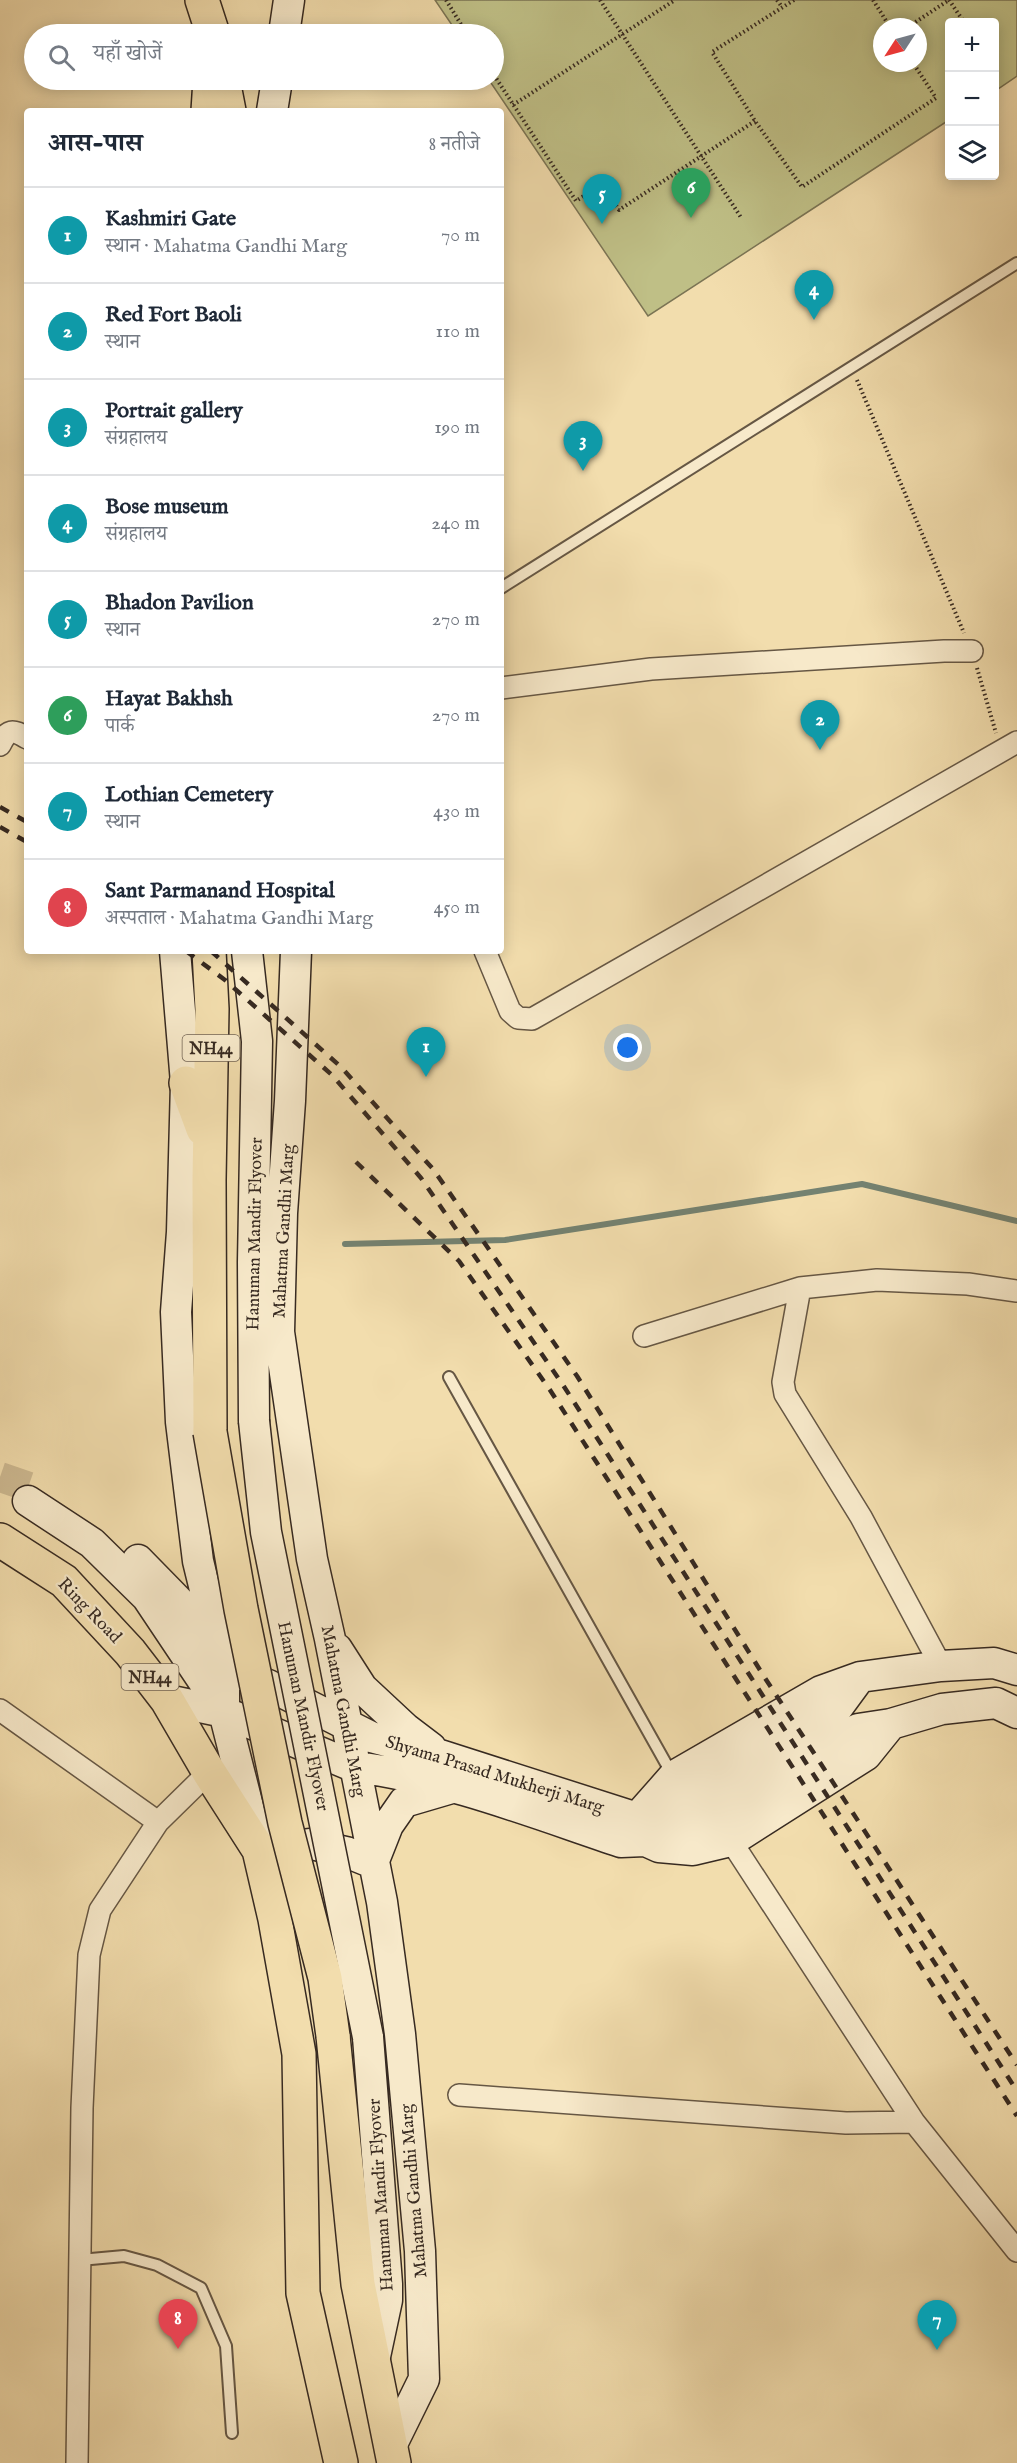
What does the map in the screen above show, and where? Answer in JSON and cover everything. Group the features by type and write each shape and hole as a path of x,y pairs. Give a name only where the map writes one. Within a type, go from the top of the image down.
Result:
{"main road":[{"path":"202,0 214,24"},
{"path":"207,108 209,90"},
{"path":"225,90 228,108"},
{"name":"NH44","path":"209,954 212,1009 209,1145"},
{"path":"186,1083 209,1145"},
{"name":"Hanuman Mandir Flyover","path":"209,1145 210,1432 241,1609 285,1823 325,1978 372,2284 374,2361 379,2397 392,2454"},
{"name":"Ring Road","path":"0,1540 64,1581 130,1652 167,1700 209,1772 259,1850"},
{"path":"259,1850 275,1919 299,2054 303,2293 340,2463"}],"street":[{"path":"285,24 289,0"},
{"path":"272,108 275,90"},
{"path":"504,688 651,669 972,651"},
{"path":"0,745 6,733 10,731 14,730 24,736"},
{"path":"486,954 510,1011 518,1018 532,1019 1009,747"},
{"path":"175,954 186,1083 182,1232 176,1312 182,1422 198,1561 224,1668 224,1712 259,1850 311,1845 346,1852 373,1863 388,1825 404,1802 455,1787"},
{"name":"Hanuman Mandir Flyover","path":"247,954 257,1041 253,1262 254,1421 266,1532 368,2037 372,2284"},
{"name":"Mahatma Gandhi Marg","path":"296,954 290,1101 282,1213 279,1332 312,1559 382,1902 400,2034 420,2251 424,2379 392,2454"},
{"path":"644,1336 800,1288 877,1280 968,1284 1017,1291"},
{"path":"800,1288 783,1388 861,1517 940,1666"},
{"path":"224,1668 185,1608 121,1543 77,1511 32,1496 92,1543 147,1597 224,1712"},
{"path":"330,1639 362,1688 406,1729 440,1755"},
{"path":"641,1829 674,1776 821,1691 860,1677 940,1666 994,1663 1017,1670"},
{"name":"Shyama Prasad Mukherji Marg","path":"224,1668 268,1685 371,1737 440,1755 641,1829 690,1827 718,1815 858,1729 891,1724 942,1709 996,1703 1017,1713"},
{"name":"Shyama Prasad Mukherji Marg","path":"167,1700 224,1712 355,1767 455,1787 621,1842 733,1775 838,1707 860,1677"},
{"path":"0,1710 158,1822"},
{"name":"Shyama Prasad Mukherji Marg","path":"641,1829 659,1847 693,1850 731,1840 866,1755 891,1724"},
{"path":"76,2463 82,2108 89,1955 100,1910 158,1822 209,1772"},
{"path":"731,1840 914,2122 1017,2251"},
{"path":"459,2095 846,2123 914,2122"}],"lane":[{"path":"504,586 1017,263"},
{"path":"449,1377 674,1776"},
{"path":"80,2260 124,2256 157,2265 201,2288 226,2346 232,2433"}],"path":[{"path":"446,0 461,24"},
{"path":"600,0 742,219"},
{"path":"513,105 675,0"},
{"path":"777,0 782,7"},
{"path":"794,0 712,52 755,121 802,187 936,98 919,72"},
{"path":"873,0 884,18"},
{"path":"922,18 949,0 961,18"},
{"path":"504,90 576,201 602,184 619,210 755,121"},
{"path":"852,368 972,651 1009,747"}],"green space":[{"path":"435,0 1017,0 1017,76 999,88 999,18 945,18 945,123 648,316 496,90 504,90 504,24 451,24"}],"waterway":[{"path":"345,1244 505,1240 862,1184 1017,1221"}],"tunnel":[{"path":"0,1477 35,1489"}],"railway":[{"path":"0,807 24,820"},
{"path":"0,827 24,840"},
{"path":"190,954 225,980 332,1075 421,1178 563,1385 1017,2091"},
{"path":"214,954 341,1067 433,1169 577,1376 765,1678 1017,2065"},
{"path":"356,1162 459,1261 550,1390 1017,2116"}],"place":[{"name":"Hayat Bakhsh","path":"691,218"},
{"name":"Bhadon Pavilion","path":"602,224"},
{"name":"Bose museum","path":"814,320"},
{"name":"Portrait gallery","path":"583,471"},
{"name":"Red Fort Baoli","path":"820,750"},
{"name":"Kashmiri Gate","path":"426,1077"},
{"name":"Sant Parmanand Hospital","path":"178,2349"},
{"name":"Lothian Cemetery","path":"937,2350"}]}
